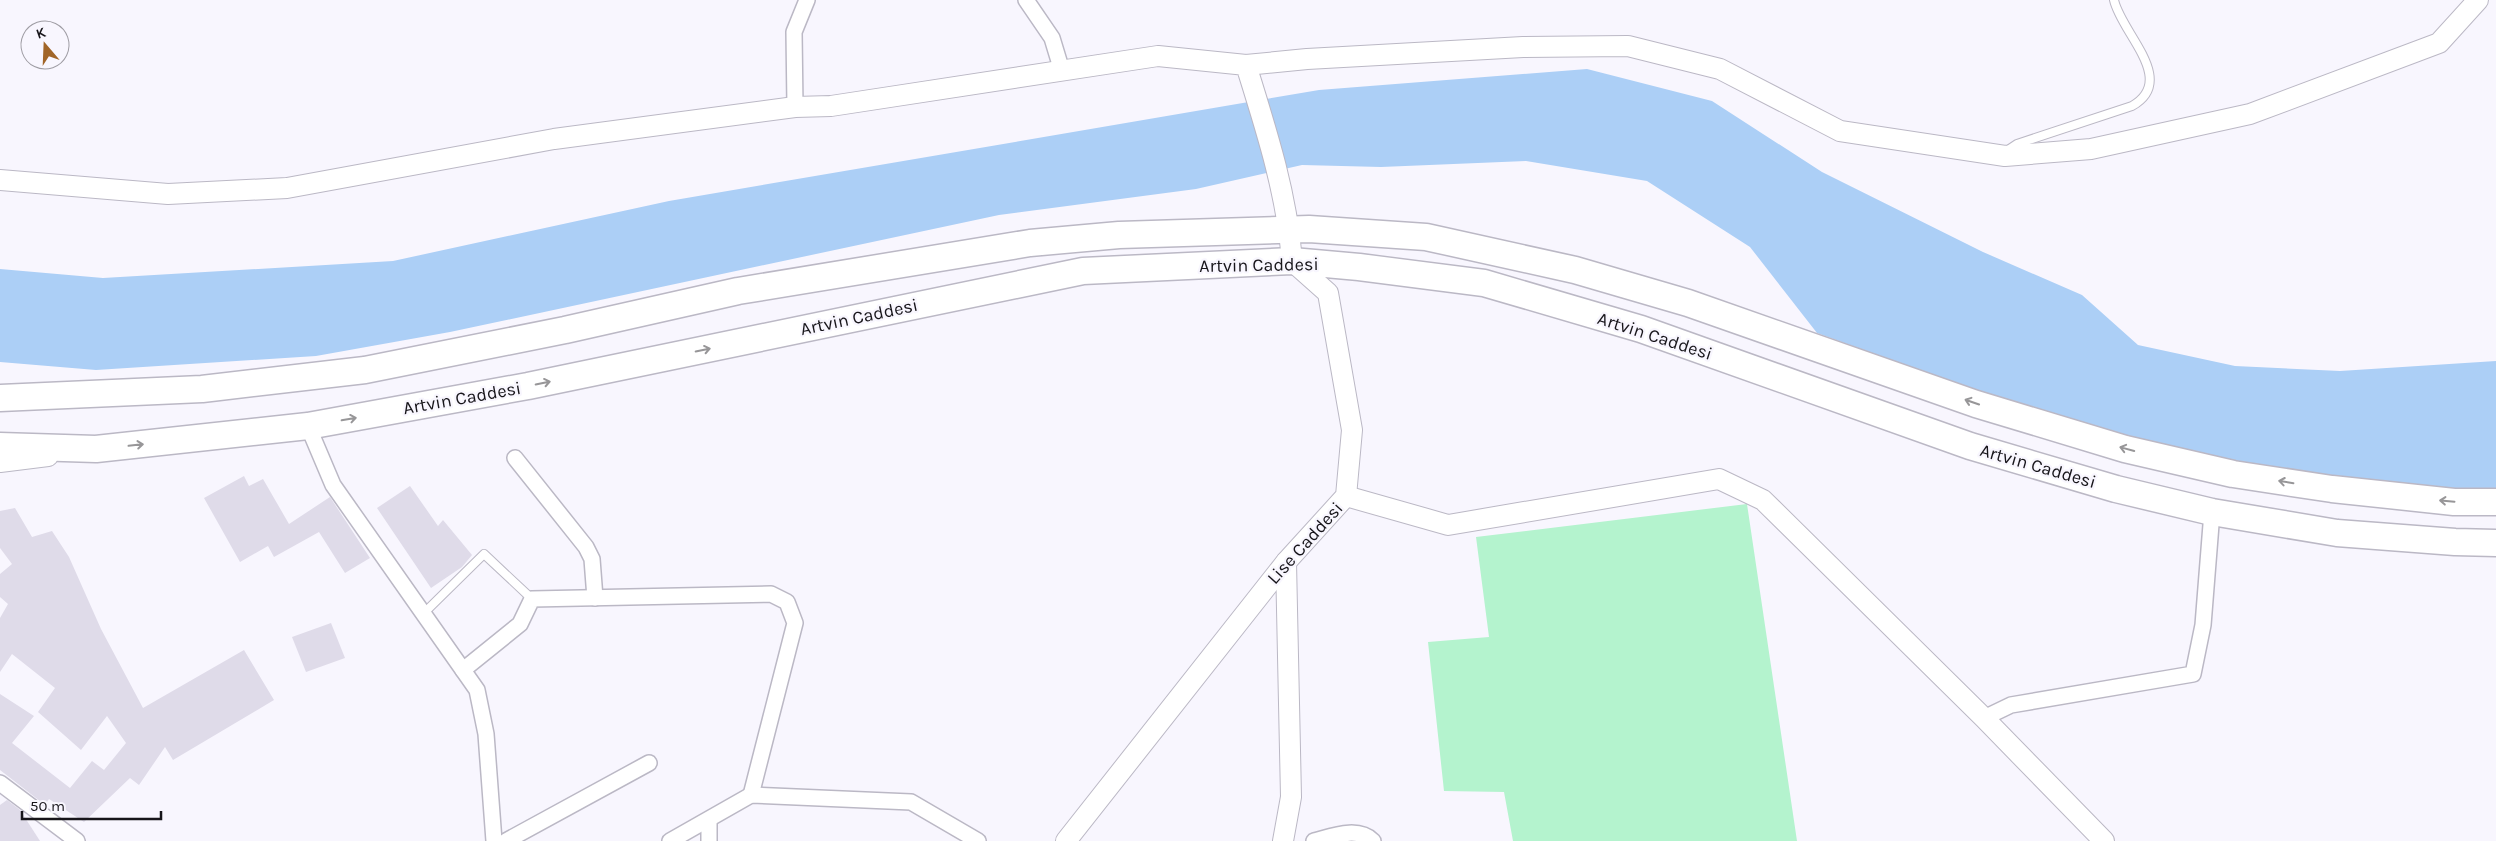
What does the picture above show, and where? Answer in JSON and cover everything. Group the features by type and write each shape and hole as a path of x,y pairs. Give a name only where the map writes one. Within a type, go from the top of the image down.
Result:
{"highway":[{"name":"Artvin Caddesi","path":"0,398 202,389 365,370 564,330 738,291 1030,243 1119,235 1290,230 1426,237 1574,270 1688,303 1976,404 2125,449 2224,472 2332,489 2454,502 2496,502"},
{"name":"Artvin Caddesi","path":"0,446 96,449 308,426 528,386 1083,271 1292,261 1359,267 1484,284 1641,329 1970,446 2116,489 2212,512 2338,533 2455,542 2496,543"}],"street":[{"path":"795,107 794,32 807,0"},
{"path":"1026,0 1052,38 1062,71"},
{"path":"0,180 168,194 286,188 554,139 795,107 831,106 1158,56 1246,65 1307,59 1523,47 1628,46 1720,69 1840,131 2005,156 2091,149 2250,114 2439,43 2478,0"},
{"path":"1246,65 1282,194 1290,230 1292,261"},
{"name":"Lise Caddesi","path":"1066,841 1286,562 1346,496 1352,430 1328,293 1292,261"},
{"path":"308,426 333,484 478,690 486,734 494,841"},
{"path":"0,462 96,449"},
{"path":"515,458 586,547 592,559 595,598"},
{"path":"1346,496 1448,525 1719,479 1763,500 1984,718 2104,841"},
{"path":"1984,718 2011,705 2193,674 2203,625 2212,512"},
{"path":"1283,841 1291,796 1286,562"},
{"path":"464,670 520,624 532,599 771,594 787,602 795,623 751,795"},
{"path":"506,841 649,763"},
{"path":"0,783 67,839"},
{"path":"670,841 751,795 911,802 978,841"},
{"path":"709,820 709,841"},
{"path":"1314,841 1349,832 1367,834 1373,841"}],"lane":[{"path":"2005,156 2012,146 2132,106 2148,92 2150,70 2114,0"},
{"path":"424,613 484,554 532,599"}],"green space":[{"path":"1747,504 1797,841 1513,841 1504,792 1444,791 1428,642 1489,637 1476,537"}],"water":[{"path":"1587,69 1712,101 1822,172 1983,252 2082,295 2138,345 2235,366 2340,371 2496,361 2496,497 2239,473 2032,411 1817,333 1750,247 1647,181 1526,161 1381,167 1302,165 1196,189 999,215 450,332 316,356 96,370 0,362 0,269 103,278 393,261 669,201 1319,90"}],"building":[{"path":"244,476 249,486 263,479 289,524 330,497 370,558 345,573 319,532 274,557 268,546 240,562 204,498"},
{"path":"410,486 438,526 443,520 472,555 462,567 431,588 377,508"},
{"path":"15,508 32,537 52,531 69,557 101,629 143,708 244,650 274,700 173,760 165,747 139,785 130,778 84,822 49,799 45,805 0,770 0,694 34,716 12,743 70,788 92,761 104,770 126,743 107,716 81,750 38,712 55,688 12,654 0,672 0,618 8,604 0,597 0,574 12,564 0,548 0,511"},
{"path":"331,623 345,658 306,672 292,637"},
{"path":"7,800 20,810 40,841 0,841 0,805"}]}
